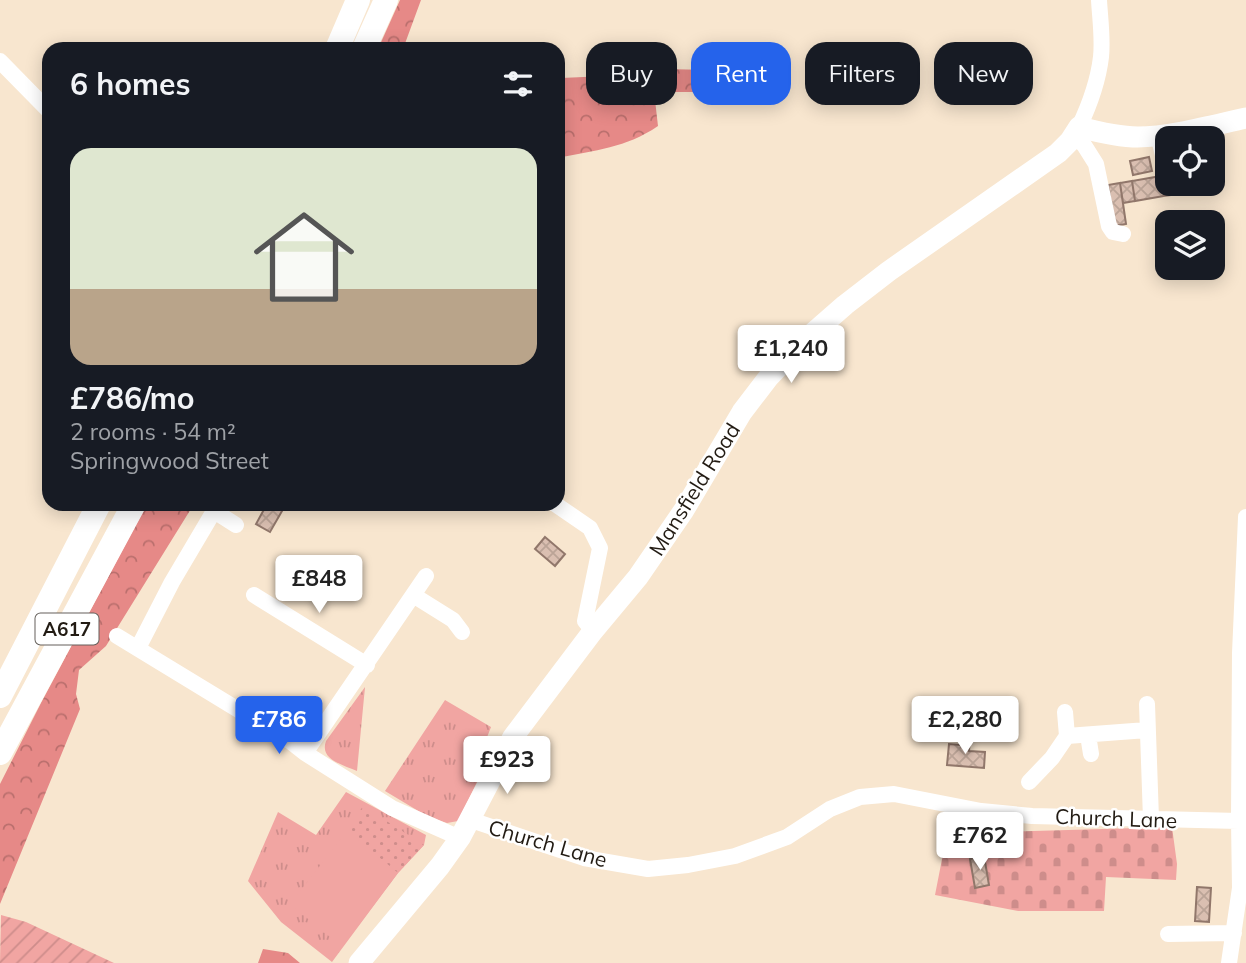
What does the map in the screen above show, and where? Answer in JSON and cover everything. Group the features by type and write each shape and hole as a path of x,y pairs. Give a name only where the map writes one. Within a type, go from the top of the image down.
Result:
{"highway":[{"path":"340,42 358,0"},
{"path":"368,42 386,0"},
{"name":"A617","path":"0,696 95,511"},
{"name":"A617","path":"0,753 130,511"}],"main road":[{"path":"1205,126 1246,118"},
{"path":"1077,131 1138,137 1155,135"},
{"name":"Mansfield Road","path":"367,961 466,829 513,737 593,631 638,577 768,377 845,305 889,271 1058,153 1077,131"}],"street":[{"name":"Mansfield Road","path":"1077,131 1091,103 1097,80 1101,54 1099,0"},
{"path":"0,61 42,104"},
{"path":"1077,131 1097,164 1109,226 1114,232 1123,233"},
{"path":"138,648 172,582 214,511 236,525"},
{"path":"565,511 590,528 600,548 585,621 593,631"},
{"path":"1229,963 1240,888 1240,653 1246,517"},
{"path":"305,753 426,576"},
{"path":"254,595 367,665"},
{"path":"413,595 453,620 462,632"},
{"name":"Church Lane","path":"117,636 291,741 305,753 392,808 584,858 648,869 734,856 787,837 830,809 860,797 894,794 981,811 1032,816 1239,821"},
{"path":"1147,704 1151,820"},
{"path":"1030,782 1052,758 1067,736 1065,712"},
{"path":"1067,736 1147,730"},
{"path":"1088,735 1091,754"},
{"path":"1168,934 1234,933"}],"green space":[{"path":"400,0 421,0 406,42 381,42"},
{"path":"677,69 691,70 691,92 677,92"},
{"path":"586,77 586,105 656,105 658,126 634,139 610,147 565,157 565,78"},
{"path":"143,511 190,511 106,646 79,670 76,694 80,709 0,904 0,784"},
{"path":"365,687 357,771 334,761 326,753 325,747 326,741"},
{"path":"445,700 491,727 484,745 493,749 458,821 447,823 420,812 385,791"},
{"path":"346,792 426,835 424,845 398,873 332,962 281,922 248,881 278,812 316,835"},
{"path":"363,806 424,845 398,873 347,831"},
{"path":"954,814 994,832 1172,827 1177,864 1176,880 1106,877 1104,911 1018,911 935,895"},
{"path":"347,831 398,873 342,947 290,904"},
{"path":"1,915 26,922 114,963 0,963"},
{"path":"263,949 288,953 300,963 258,963"}],"building":[{"path":"1149,157 1152,171 1133,175 1130,161"},
{"path":"1155,177 1155,196 1164,196 1135,201 1132,181"},
{"path":"1132,181 1135,201 1123,203 1120,183"},
{"path":"1120,183 1126,224 1114,226 1108,185"},
{"path":"263,511 282,511 270,532 256,524"},
{"path":"545,537 565,554 555,566 535,549"},
{"path":"960,738 970,739 969,751 985,752 984,768 947,765 949,744 960,745"},
{"path":"984,856 989,885 975,888 970,859"},
{"path":"1197,887 1211,888 1209,922 1195,921"}]}
